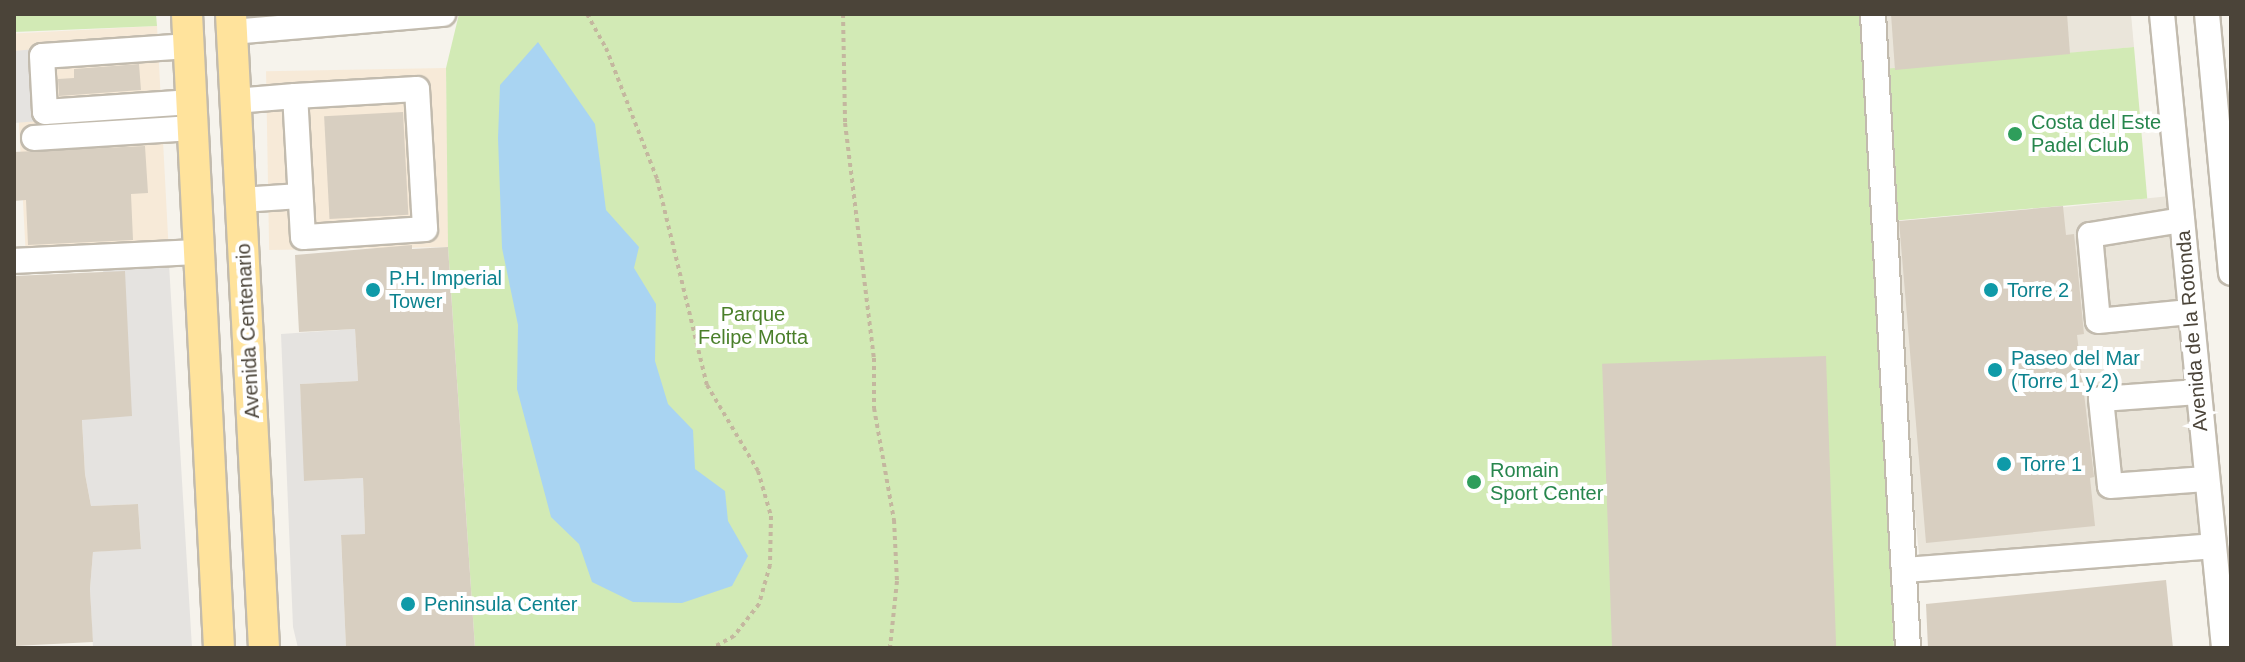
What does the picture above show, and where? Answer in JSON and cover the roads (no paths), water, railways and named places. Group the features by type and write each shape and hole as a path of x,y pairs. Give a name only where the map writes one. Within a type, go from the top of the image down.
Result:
{"main road":[{"path":"232,23 188,31 219,644 264,643"},
{"name":"Avenida Centenario","path":"232,23 264,643"}],"street":[{"path":"232,23 443,14"},
{"path":"1873,14 1908,648"},
{"name":"Avenida de la Rotonda","path":"2162,14 2206,479 2220,545 2224,648"},
{"path":"2207,14 2226,172 2231,273"},
{"path":"188,31 42,56 45,112 192,115"},
{"path":"235,101 295,96 417,89 425,229 303,237 295,96"},
{"path":"34,138 192,115"},
{"path":"241,200 300,196"},
{"path":"2182,220 2090,235 2098,321 2190,312"},
{"path":"14,261 200,252"},
{"path":"2198,392 2101,399 2110,486 2206,479"},
{"path":"1904,570 2220,545"}],"water":[{"path":"538,42 595,124 606,210 639,247 634,268 656,304 655,361 668,404 693,430 695,469 725,491 728,521 748,556 732,586 682,603 633,602 592,582 579,544 551,517 517,389 518,325 502,248 498,138 500,85"}],"place":[{"name":"Costa del Este Padel Club","path":"2015,134"},
{"name":"P.H. Imperial Tower","path":"373,290"},
{"name":"Torre 2","path":"1991,290"},
{"name":"Paseo del Mar (Torre 1 y 2)","path":"1995,370"},
{"name":"Torre 1","path":"2004,464"},
{"name":"Romain Sport Center","path":"1474,482"},
{"name":"Peninsula Center","path":"408,604"}],"park label":[{"name":"Parque Felipe Motta","path":"753,326"}]}
